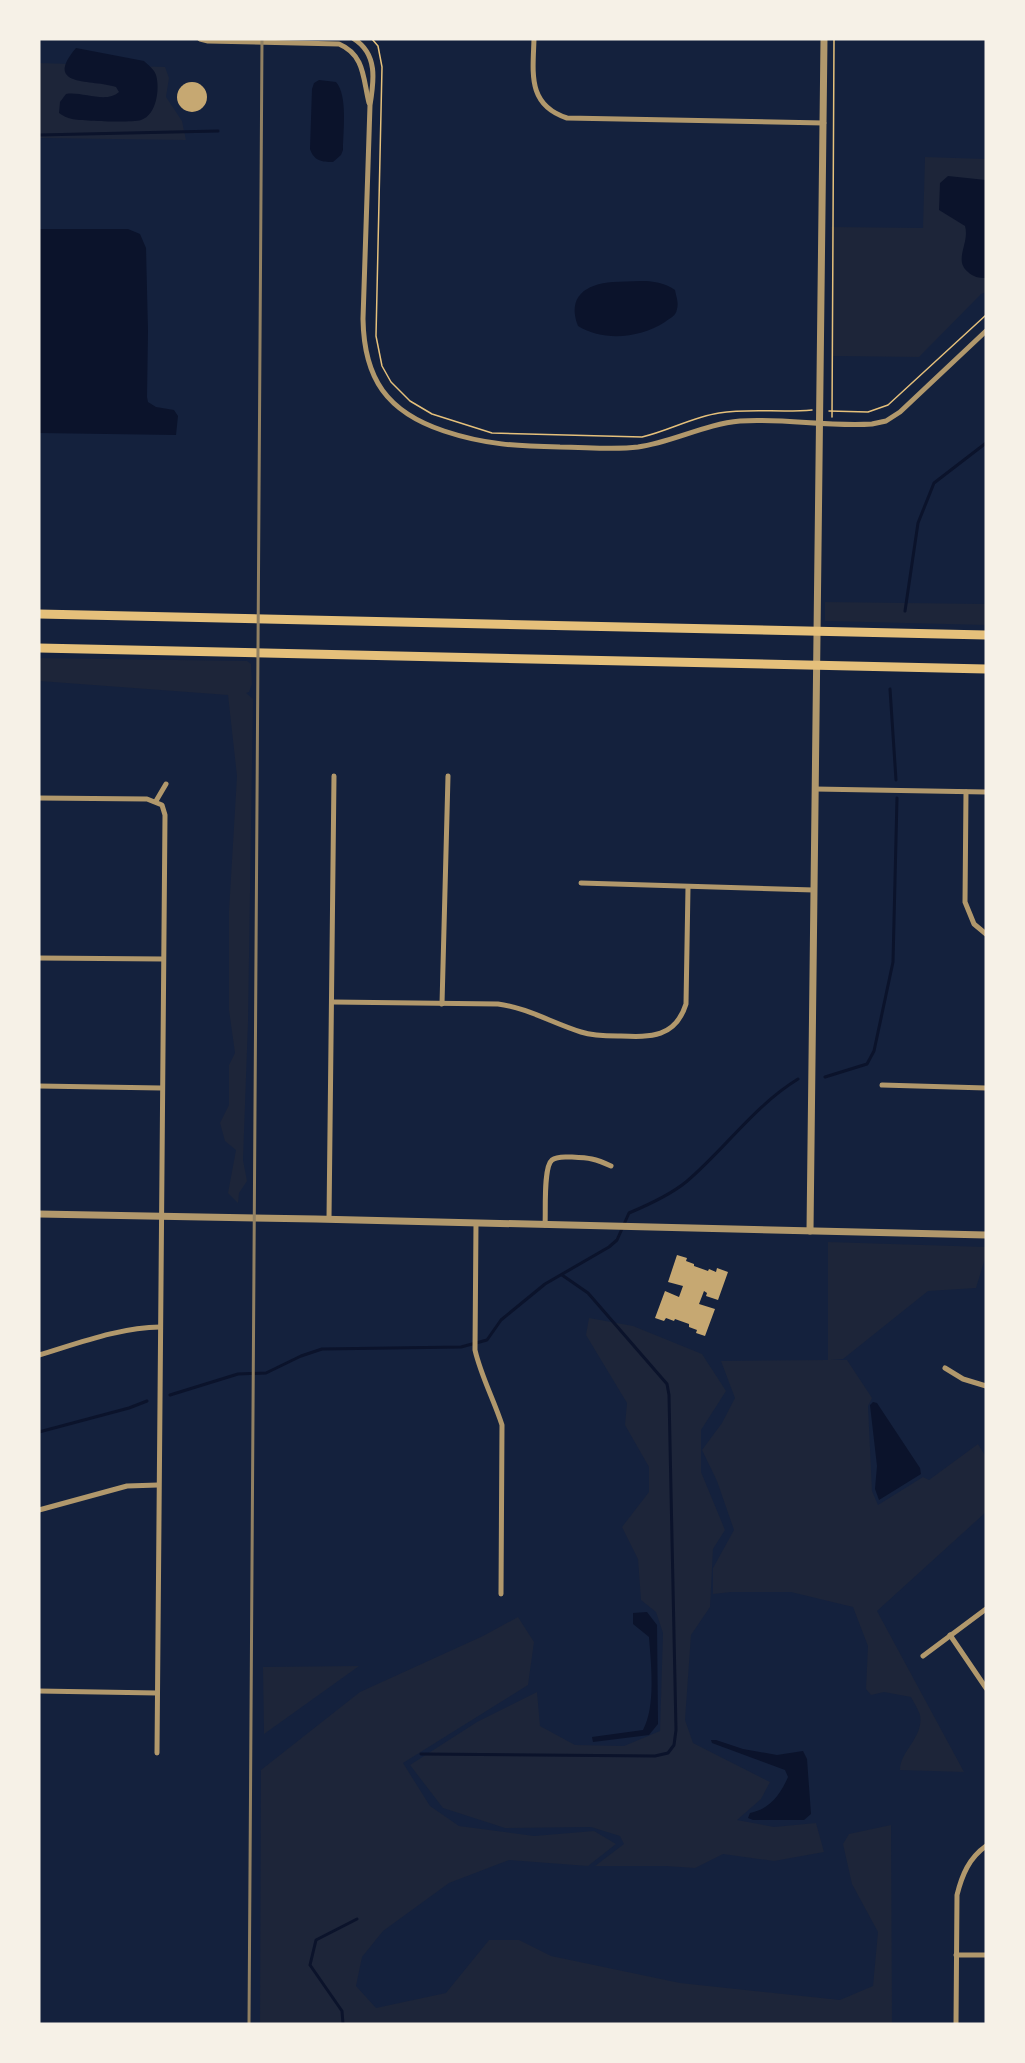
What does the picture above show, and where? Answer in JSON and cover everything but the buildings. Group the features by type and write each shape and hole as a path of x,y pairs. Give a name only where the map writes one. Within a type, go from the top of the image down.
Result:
{"highway":[{"path":"39,614 986,635"},
{"path":"39,648 986,669"}],"street":[{"path":"200,39 339,44 355,53 363,67 370,105"},
{"path":"354,39 367,51 373,68 374,82 370,105 364,344 368,363 376,382 393,404 419,422 475,441 537,447 638,447 737,422 872,424 893,417 914,400 986,331"},
{"path":"534,39 534,87 541,101 559,116 582,119 824,123"},
{"path":"810,1231 824,39"},
{"path":"329,1219 334,776"},
{"path":"442,1004 448,776"},
{"path":"156,801 166,784"},
{"path":"815,789 986,792"},
{"path":"966,792 965,902 974,924 986,934"},
{"path":"39,798 141,798 156,801 162,805 165,821 157,1753"},
{"path":"580,883 814,890"},
{"path":"333,1002 509,1006 584,1033 645,1037 667,1031 679,1020 686,1004 688,887"},
{"path":"39,958 163,959"},
{"path":"882,1085 986,1088"},
{"path":"39,1086 161,1088"},
{"path":"545,1225 549,1162 561,1157 594,1158 611,1166"},
{"path":"39,1214 986,1235"},
{"path":"476,1223 475,1350 502,1425 501,1594"},
{"path":"39,1355 129,1330 159,1327"},
{"path":"945,1368 963,1379 986,1386"},
{"path":"39,1510 127,1486 158,1485"},
{"path":"923,1656 986,1609"},
{"path":"950,1635 986,1688"},
{"path":"39,1691 157,1693"},
{"path":"956,2024 957,1895 969,1862 986,1846"},
{"path":"956,1955 986,1955"}],"path":[{"path":"372,39 378,46 382,67 376,336 378,351 382,366 391,382 410,401 432,414 492,433 629,437 660,433 718,413 821,409 832,412 868,412 888,405 986,315"},
{"path":"832,424 834,39"}],"shaded area":[{"path":"76,48 144,61 154,71 157,80 156,100 151,113 141,120 118,122 72,119 59,113 60,102 66,94 107,97 119,92 116,87 75,80 68,76 65,70 67,61"},
{"path":"39,63 165,67 169,78 166,97 182,121 186,140 39,138"},
{"path":"319,80 336,82 342,96 343,150 333,162 319,160 310,149 312,89 314,83"},
{"path":"925,157 986,159 986,292 981,294 919,357 833,356 831,227 923,228"},
{"path":"948,176 986,180 986,278 970,274 964,267 962,257 965,226 939,210 940,183"},
{"path":"39,229 128,229 140,234 146,248 147,397 148,402 156,407 174,410 178,416 176,435 39,433"},
{"path":"645,281 668,286 675,290 678,304 674,315 645,332 633,335 610,336 578,326 575,307 581,294 594,286 613,282"},
{"path":"825,602 986,604 986,625 825,621"},
{"path":"39,658 247,661 251,664 252,684 249,692 246,693 253,699 248,1022 243,1160 247,1181 239,1193 238,1203 228,1193 236,1150 225,1141 220,1123 229,1105 229,1065 235,1053 229,1010 229,911 237,776 228,695 39,681"},
{"path":"828,1242 986,1247 986,1255 976,1288 928,1291 843,1359 831,1360 847,1360 872,1398 868,1406 872,1491 878,1505 923,1477 929,1480 978,1444 986,1457 986,1512 877,1611 964,1772 900,1770 904,1756 919,1730 920,1715 911,1697 884,1692 871,1695 866,1689 868,1646 853,1607 791,1592 713,1594 713,1568 734,1530 717,1481 702,1450 722,1423 735,1398 721,1361 828,1360"},
{"path":"589,1318 633,1326 702,1354 726,1391 701,1430 701,1472 725,1530 713,1549 710,1607 691,1635 685,1720 693,1743 770,1782 761,1799 737,1820 774,1827 816,1823 824,1852 774,1861 723,1854 695,1868 595,1866 624,1844 620,1836 591,1827 505,1828 443,1808 410,1765 477,1722 537,1692 540,1726 575,1745 624,1746 660,1731 663,1633 656,1612 641,1600 638,1559 622,1527 649,1492 649,1467 625,1425 627,1403 586,1335"},
{"path":"873,1402 877,1403 920,1468 921,1474 879,1500 875,1489 877,1466 870,1405"},
{"path":"647,1612 657,1625 658,1724 649,1735 593,1742 592,1737 643,1730 650,1709 651,1660 649,1637 633,1624 633,1613"},
{"path":"518,1617 534,1642 528,1685 403,1763 430,1806 459,1826 534,1836 594,1831 616,1844 588,1866 509,1860 449,1883 383,1931 362,1957 356,1986 376,2008 446,1993 489,1940 519,1940 551,1956 680,1983 840,2000 873,1986 878,1932 852,1884 843,1844 849,1834 891,1825 892,2024 260,2024 261,1770 360,1692 483,1636"},
{"path":"359,1666 264,1734 263,1667"},
{"path":"711,1740 777,1755 803,1751 807,1759 811,1814 804,1820 753,1820 748,1818 750,1813 769,1805 782,1790 788,1777 785,1770 712,1743"}],"waterway":[{"path":"39,135 218,131"},
{"path":"905,611 918,523 934,483 986,443"},
{"path":"890,689 896,780"},
{"path":"825,1077 867,1064 874,1051 893,962 897,798"},
{"path":"170,1395 238,1374 266,1373 301,1356 322,1349 461,1347 487,1340 501,1320 545,1284 609,1247 617,1240 629,1213 680,1187 767,1102 798,1079"},
{"path":"421,1754 655,1756 668,1753 674,1745 676,1730 667,1384 588,1293 562,1275"},
{"path":"39,1432 147,1401"},
{"path":"343,2024 342,2011 310,1965 316,1940 357,1919"}],"railway":[{"path":"249,2024 262,39"}]}
